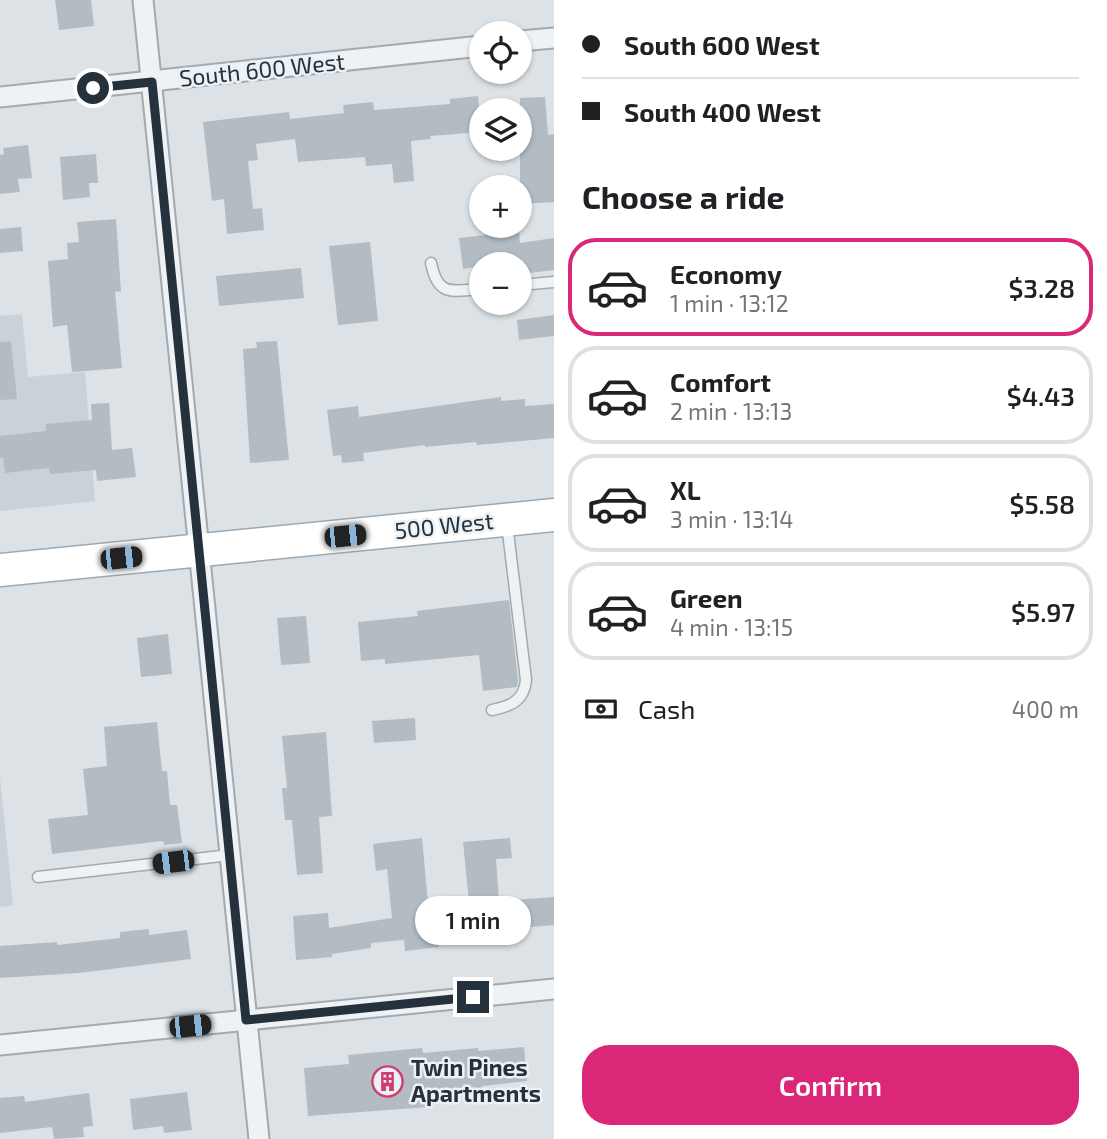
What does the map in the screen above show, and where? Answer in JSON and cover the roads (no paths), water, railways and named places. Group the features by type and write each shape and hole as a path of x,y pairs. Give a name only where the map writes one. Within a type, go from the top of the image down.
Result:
{"main road":[{"name":"500 West","path":"0,570 554,515"}],"street":[{"path":"143,0 259,1139"},
{"path":"532,40 554,38"},
{"name":"South 600 West","path":"0,97 469,47"},
{"path":"0,1045 554,989"}],"lane":[{"path":"431,263 435,282 440,288 469,289"},
{"path":"532,284 554,282"},
{"path":"492,710 516,702 524,694 526,687 506,520"},
{"path":"38,877 230,855"}],"place":[{"name":"Twin Pines Apartments","path":"388,1081"}]}
